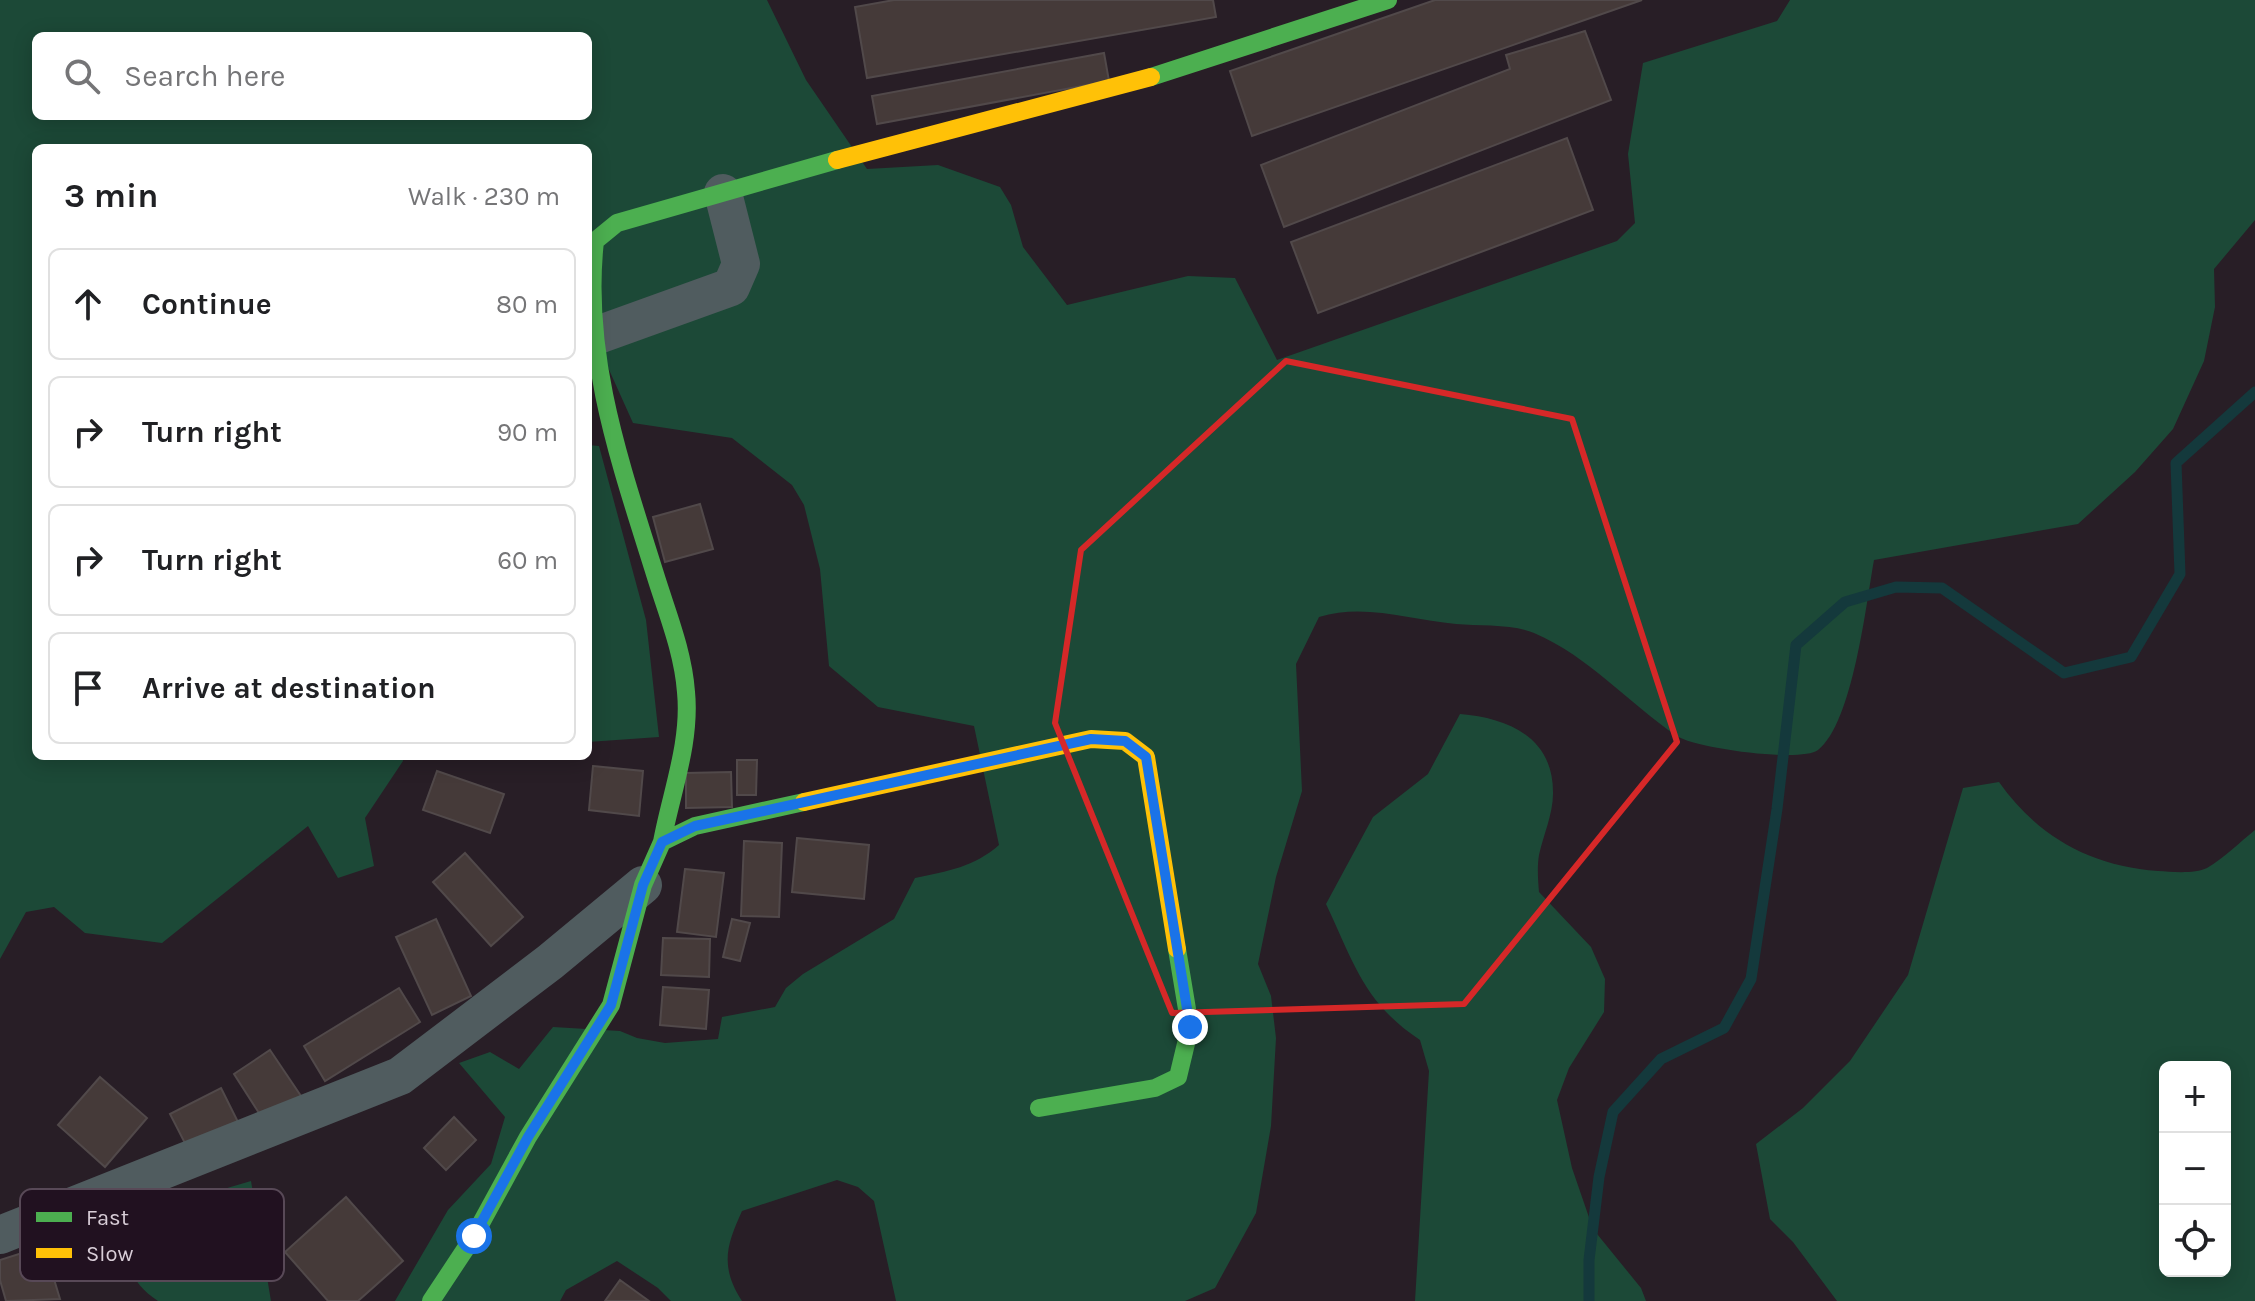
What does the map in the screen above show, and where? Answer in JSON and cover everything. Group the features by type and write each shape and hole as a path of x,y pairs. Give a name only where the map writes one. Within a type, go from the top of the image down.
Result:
{"street":[{"path":"592,255 595,241 617,223 956,126 1182,69 1388,0"},
{"path":"595,336 731,287 741,264 723,193"},
{"path":"431,1301 474,1236 528,1137 611,1005 643,885 662,842 668,800 683,752 687,702 672,628 629,488 602,384 592,302"},
{"path":"662,842 695,826 1091,739 1125,741 1146,757 1190,1027 1178,1077 1155,1088 1039,1108"},
{"path":"116,1189 400,1076 550,962 643,885"},
{"path":"0,1235 20,1227"}],"highlighted area":[{"path":"1286,361 1572,419 1677,742 1464,1004 1172,1013 1055,723 1081,550"}],"green space":[{"path":"0,0 767,0 806,80 867,169 938,165 1000,187 1011,205 1023,247 1067,305 1188,276 1235,278 1277,360 1617,241 1635,223 1628,154 1643,63 1777,21 1790,0 2255,0 2255,220 2214,269 2215,307 2204,361 2173,429 2135,472 2078,524 1874,560 1849,690 1830,736 1818,750 1808,754 1770,754 1687,741 1659,723 1573,655 1526,630 1370,612 1319,617 1296,664 1302,791 1276,877 1258,964 1271,996 1276,1038 1271,1126 1256,1213 1215,1288 1185,1301 896,1301 874,1201 858,1187 837,1180 742,1211 729,1246 728,1267 742,1301 671,1301 658,1288 617,1261 566,1290 560,1301 395,1301 448,1210 491,1164 505,1117 459,1063 490,1052 519,1069 553,1027 620,1031 665,1043 718,1039 722,1017 775,1007 786,988 803,974 894,919 915,878 970,863 999,845 974,726 878,707 829,666 820,569 804,505 792,485 732,438 633,423 592,332 592,144 32,144 32,760 403,761 365,818 374,866 338,878 308,826 162,943 85,933 54,907 26,912 0,959"},
{"path":"592,445 599,446 646,620 659,737 592,742"},
{"path":"1460,714 1511,726 1525,734 1546,758 1551,774 1553,802 1539,855 1539,892 1591,947 1605,979 1604,1012 1569,1068 1557,1100 1572,1168 1593,1229 1641,1288 1646,1301 1415,1301 1429,1071 1420,1040 1386,1011 1362,980 1326,904 1373,817 1428,774"},
{"path":"1999,782 2014,801 2049,833 2089,855 2134,868 2176,872 2202,870 2220,860 2255,830 2255,1301 1837,1301 1793,1242 1770,1219 1756,1144 1803,1108 1850,1061 1908,975 1963,788"},
{"path":"251,1181 252,1189 224,1189"},
{"path":"137,1281 268,1281 271,1301 158,1301"}],"building":[{"path":"894,0 1213,0 1216,17 867,78 855,7"},
{"path":"1435,0 1642,0 1252,136 1230,71"},
{"path":"1585,31 1611,100 1284,227 1261,165 1510,69 1506,55"},
{"path":"1104,53 1109,81 877,124 872,96"},
{"path":"1567,138 1593,210 1318,313 1291,242"},
{"path":"700,504 713,549 665,562 653,517"},
{"path":"737,760 757,760 756,795 737,795"},
{"path":"593,766 643,771 639,816 589,810"},
{"path":"437,771 504,794 490,833 423,810"},
{"path":"731,772 732,807 686,808 686,773"},
{"path":"797,838 869,845 864,899 792,892"},
{"path":"744,841 782,843 779,917 741,916"},
{"path":"465,853 523,917 491,946 433,882"},
{"path":"685,869 724,873 716,937 677,932"},
{"path":"436,919 471,996 432,1015 396,937"},
{"path":"732,919 750,923 740,961 723,957"},
{"path":"663,938 710,939 709,977 661,975"},
{"path":"663,987 709,990 706,1029 660,1025"},
{"path":"399,988 420,1022 325,1081 304,1046"},
{"path":"270,1050 303,1099 266,1124 234,1074"},
{"path":"100,1077 147,1118 105,1167 58,1125"},
{"path":"221,1088 242,1130 191,1155 170,1114"},
{"path":"454,1117 476,1140 446,1170 424,1148"},
{"path":"346,1197 403,1261 358,1301 328,1301 285,1252"},
{"path":"20,1254 20,1281 55,1281 60,1299 6,1301 0,1280 0,1260"},
{"path":"620,1280 649,1301 605,1301"}],"waterway":[{"path":"1589,1301 1589,1260 1599,1177 1613,1112 1661,1059 1724,1028 1751,979 1777,809 1796,645 1845,602 1896,587 1942,588 2064,673 2131,657 2180,574 2176,463 2255,392"}],"traffic: fast":[{"path":"1151,77 1388,0"},
{"path":"662,842 683,749 686,692 678,647 629,492 607,410 594,327 592,284 595,241 617,223 837,160"},
{"path":"431,1301 474,1236 528,1137 611,1005 643,885 662,842 695,826 804,802"},
{"path":"1039,1108 1155,1088 1178,1077 1190,1027 1177,949"}],"traffic: slow":[{"path":"837,160 1151,77"},
{"path":"804,802 1091,739 1125,741 1146,757 1177,949"}],"route":[{"path":"474,1236 528,1137 611,1005 643,885 662,842 695,826 1091,739 1125,741 1146,757 1190,1027"}]}
